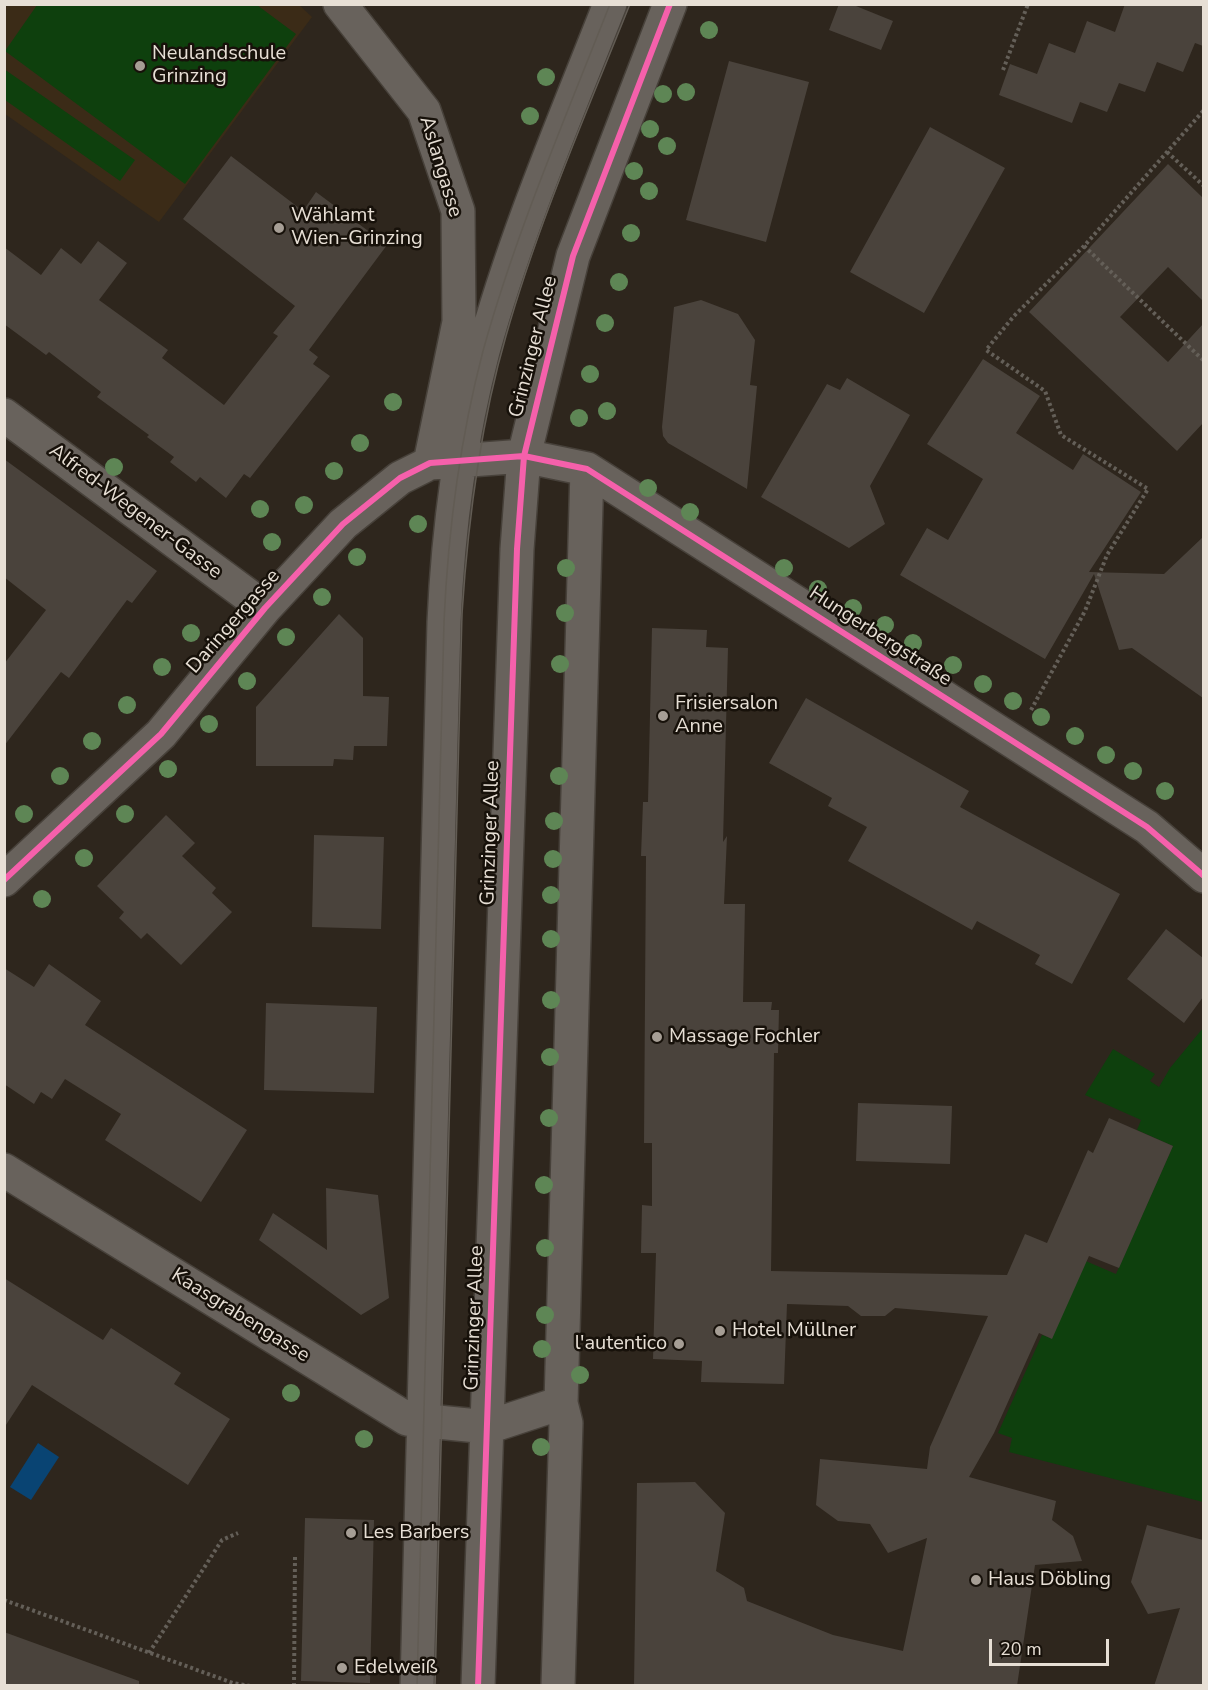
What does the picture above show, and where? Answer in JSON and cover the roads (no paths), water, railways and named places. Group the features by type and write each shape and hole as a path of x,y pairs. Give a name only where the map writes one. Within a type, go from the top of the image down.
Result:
{"street":[{"name":"Aslangasse","path":"340,4 424,111 458,211 459,322 445,462"},
{"path":"417,1686 444,622 450,542 445,462 532,202 610,4"},
{"name":"Grinzinger Allee","path":"478,1686 516,560 524,456 573,256 670,4"},
{"name":"Alfred-Wegener-Gasse","path":"4,415 266,608"},
{"name":"Daringergasse","path":"4,880 161,734 266,608 343,524 400,478 445,462 524,456"},
{"name":"Hungerbergstraße","path":"524,456 586,469 1147,827 1203,876"},
{"path":"558,1686 566,1423 561,1403 586,469"},
{"name":"Kaasgrabengasse","path":"4,1170 407,1419 488,1427"},
{"path":"488,1427 561,1403"}],"water":[{"path":"38,1443 59,1457 31,1500 10,1487"}],"tram line":[{"path":"417,1686 444,622 452,519 475,384 496,307 542,176 610,4"},
{"path":"435,1686 462,614 476,473 497,370 519,294 564,169 630,4"}],"place":[{"name":"Neulandschule Grinzing","path":"140,66"},
{"name":"Wählamt Wien-Grinzing","path":"279,228"},
{"name":"Frisiersalon Anne","path":"663,716"},
{"name":"Massage Fochler","path":"657,1037"},
{"name":"Hotel Müllner","path":"720,1331"},
{"name":"l'autentico","path":"679,1344"},
{"name":"Les Barbers","path":"351,1533"},
{"name":"Haus Döbling","path":"976,1580"},
{"name":"Edelweiß","path":"342,1668"}]}
